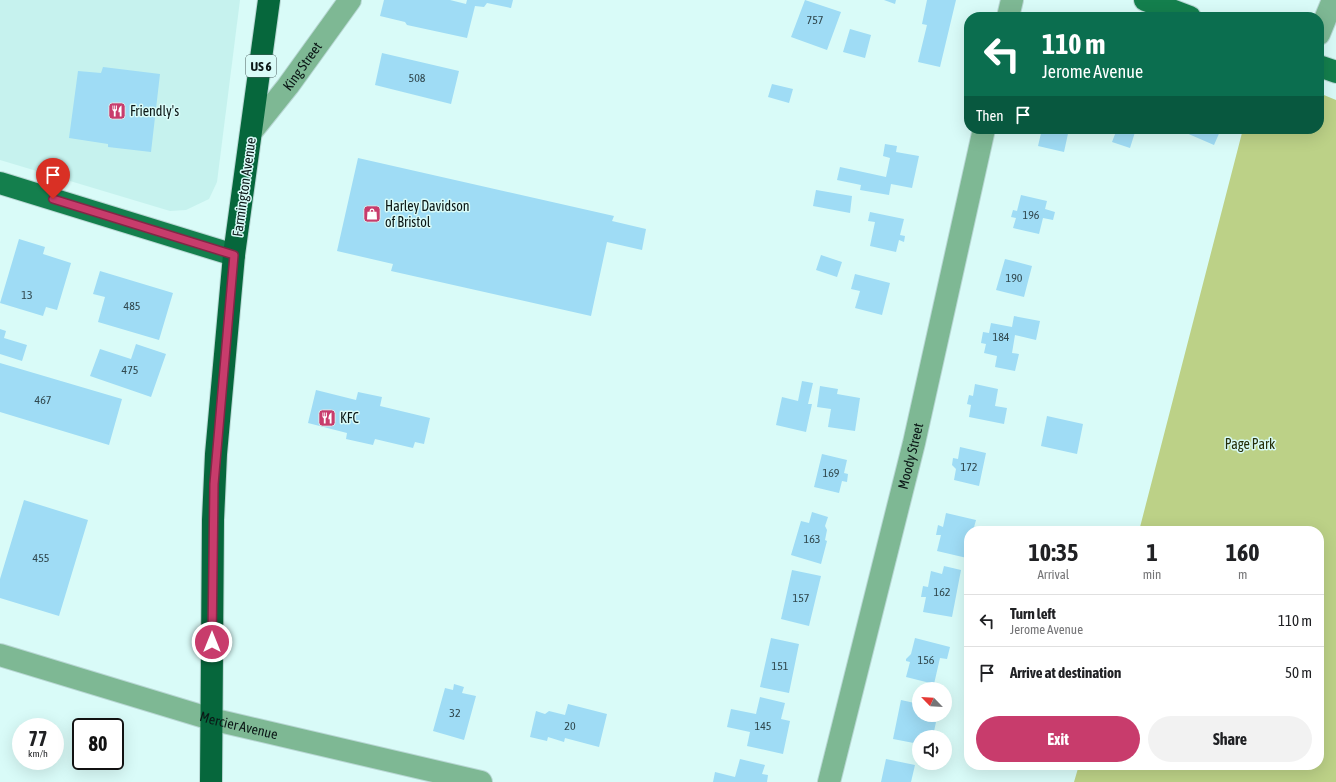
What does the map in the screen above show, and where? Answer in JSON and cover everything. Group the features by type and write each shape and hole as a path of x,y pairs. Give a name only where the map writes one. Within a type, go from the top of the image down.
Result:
{"highway":[{"name":"Farmington Avenue","path":"211,782 214,484 234,255 270,0"}],"main road":[{"path":"1145,0 1177,12"},
{"path":"1324,68 1336,72"},
{"path":"0,183 234,255"}],"street":[{"name":"King Street","path":"252,131 288,86 350,0"},
{"path":"1009,12 1012,0"},
{"path":"1324,22 1333,0"},
{"name":"Moody Street","path":"830,782 914,443 983,134"},
{"name":"Mercier Avenue","path":"0,655 211,718 481,782"}],"shaded area":[{"path":"0,0 240,0 217,182 209,199 186,210 170,211 0,160"}],"green space":[{"name":"Page Park","path":"1324,95 1336,100 1336,782 1074,782 1078,770 1324,770 1324,526 1140,526 1242,134 1324,134"}],"building":[{"path":"384,0 450,0 466,4 467,0 513,0 511,8 487,3 484,7 475,6 467,38 407,25 405,22 380,16"},
{"path":"805,0 841,12 827,50 791,37"},
{"path":"884,0 896,0 895,4"},
{"path":"927,0 956,0 940,67 918,62 927,25 922,24"},
{"path":"850,29 871,35 865,58 843,52"},
{"path":"382,53 459,71 451,104 375,85"},
{"path":"103,67 160,74 151,152 108,147 108,144 69,138 78,71 101,73"},
{"path":"772,84 793,89 789,103 768,97"},
{"path":"1041,134 1068,134 1064,152 1038,146"},
{"path":"1115,134 1134,134 1130,148 1112,142"},
{"path":"1189,134 1219,134 1214,145"},
{"path":"885,144 897,146 896,152 919,156 912,188 891,184 889,195 860,190 861,185 837,180 840,167 886,177 890,158 883,156"},
{"path":"358,158 614,216 612,221 646,229 642,250 607,242 591,316 391,271 393,264 337,251"},
{"path":"816,190 852,196 850,213 813,206"},
{"path":"1021,195 1047,201 1045,209 1055,212 1053,220 1043,218 1039,234 1013,228 1016,218 1011,217 1013,210 1017,211"},
{"path":"870,212 904,219 900,235 905,236 904,242 899,240 896,252 870,246 875,222 868,221"},
{"path":"19,239 45,247 43,254 71,263 57,310 46,307 43,316 0,303"},
{"path":"821,255 842,262 837,277 816,270"},
{"path":"1005,259 1032,266 1024,297 996,290"},
{"path":"100,271 173,293 159,340 98,322 105,297 93,294"},
{"path":"855,274 890,283 882,315 855,308 860,291 851,289"},
{"path":"1014,316 1040,321 1036,340 1015,335 1012,353 1019,354 1015,371 995,367 997,356 984,353 986,344 981,343 983,332 989,333 991,323 1012,327"},
{"path":"0,329 6,331 4,338 27,345 22,361 0,354"},
{"path":"136,344 166,354 151,397 90,376 100,349 131,359"},
{"path":"0,363 122,399 109,445 0,412"},
{"path":"802,381 813,383 808,404 812,404 806,432 776,425 782,397 798,401"},
{"path":"975,384 998,389 995,406 1007,408 1004,424 969,417 971,405 967,404 969,395 973,396"},
{"path":"820,386 838,389 837,394 860,398 855,431 828,427 831,409 817,407"},
{"path":"316,390 356,400 358,392 382,397 380,406 430,418 424,444 415,442 413,448 375,439 373,445 346,439 347,433 308,423"},
{"path":"1047,416 1083,424 1077,454 1041,446"},
{"path":"960,447 986,453 979,486 954,480 956,469 952,465 953,458 958,459"},
{"path":"822,454 847,460 844,473 848,474 847,482 842,481 839,493 814,487"},
{"path":"24,500 88,520 59,616 0,598 0,579"},
{"path":"812,512 828,517 825,526 827,530 825,540 827,541 821,564 791,555 801,521 809,523"},
{"path":"946,513 976,520 974,526 964,526 964,557 937,551 941,535 936,535 938,525 943,527"},
{"path":"944,566 961,570 952,617 923,612 926,597 921,597 923,586 928,587 931,571 942,574"},
{"path":"792,570 821,576 809,626 781,619"},
{"path":"771,638 799,644 789,693 760,687"},
{"path":"915,638 950,647 947,659 940,658 934,682 926,682 906,677 910,662 906,661 906,659 911,654"},
{"path":"454,684 464,687 462,693 476,696 464,740 433,731 445,688 453,690"},
{"path":"760,697 785,703 781,719 790,721 783,754 747,746 750,732 727,727 731,709 756,714"},
{"path":"901,700 912,702 912,722 936,722 934,730 912,730 912,743 893,739"},
{"path":"568,704 607,714 599,747 565,738 564,742 548,737 547,741 530,737 536,711 545,714 549,711 565,715"},
{"path":"740,759 765,765 762,774 768,775 767,782 713,782 715,772 735,777"},
{"path":"886,759 912,764 912,770 914,770 911,782 881,782"}],"place":[{"name":"Friendly's","path":"117,111"},
{"name":"Harley Davidson of Bristol","path":"372,214"},
{"name":"KFC","path":"327,418"}],"route":[{"path":"53,199 234,255 214,484 212,520 212,642"}]}
